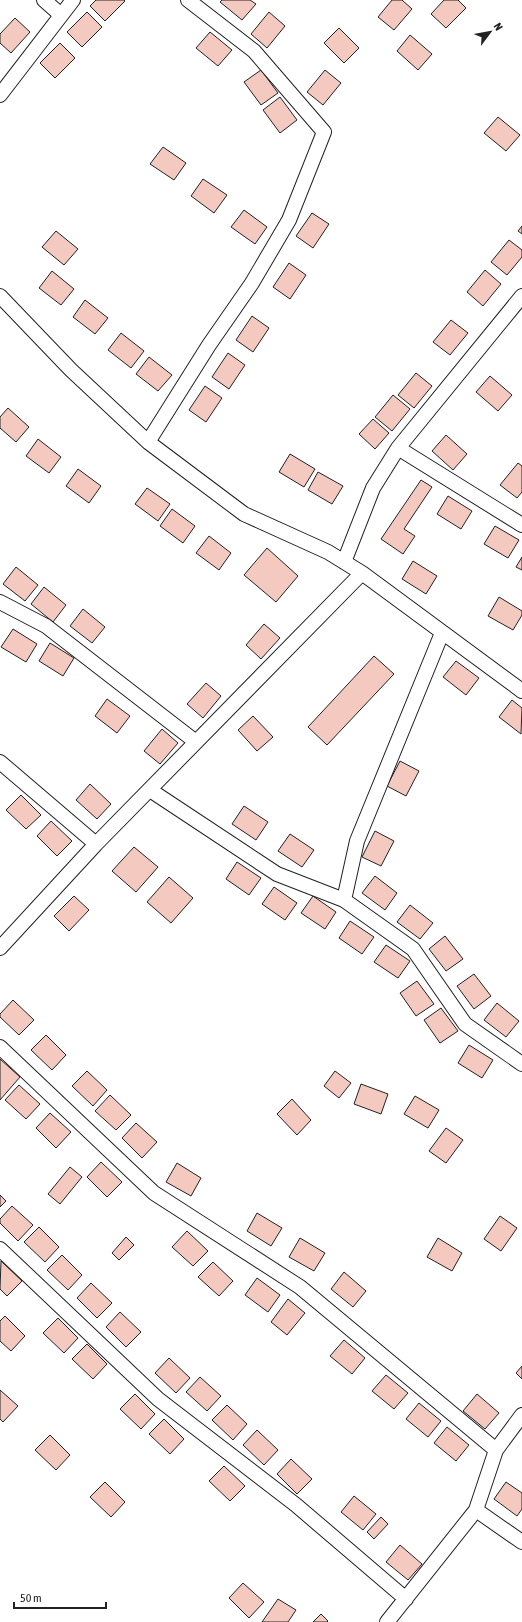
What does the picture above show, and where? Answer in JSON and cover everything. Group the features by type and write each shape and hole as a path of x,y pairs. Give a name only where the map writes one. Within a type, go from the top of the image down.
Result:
{"street":[{"path":"44,0 61,15"},
{"path":"0,95 73,0"},
{"path":"148,442 209,345 252,283 289,220 324,132 254,51 188,0"},
{"path":"0,296 71,370 148,442 244,514 328,552 362,573 522,691"},
{"path":"344,562 373,488 398,448 522,296"},
{"path":"398,448 522,525"},
{"path":"0,948 96,844 362,573"},
{"path":"0,602 46,626 196,742"},
{"path":"344,900 357,841 442,633"},
{"path":"0,762 96,844"},
{"path":"150,790 277,874 344,900 413,949 465,1024 522,1064"},
{"path":"0,1047 154,1193 300,1287 496,1450"},
{"path":"0,1249 158,1399 296,1505 406,1600"},
{"path":"388,1622 476,1510 496,1450 522,1415"},
{"path":"476,1510 522,1542"}],"building":[{"path":"96,0 125,1 105,21 90,6"},
{"path":"222,0 250,0 256,4 242,20 220,2"},
{"path":"392,0 402,0 412,9 394,30 378,17"},
{"path":"444,0 458,0 466,8 446,28 431,14"},
{"path":"87,12 102,27 82,47 67,32"},
{"path":"269,12 285,26 267,48 251,34"},
{"path":"15,18 30,32 11,53 0,43 0,34"},
{"path":"339,28 359,48 344,63 324,43"},
{"path":"210,32 232,50 218,66 196,48"},
{"path":"410,35 432,54 418,70 397,51"},
{"path":"60,43 75,58 55,78 40,63"},
{"path":"261,70 278,93 261,105 244,82"},
{"path":"325,70 341,83 323,105 307,92"},
{"path":"280,97 297,120 280,133 263,110"},
{"path":"498,117 520,135 506,151 484,133"},
{"path":"163,147 186,163 174,180 150,164"},
{"path":"203,179 227,195 214,213 191,196"},
{"path":"244,210 267,227 255,244 231,227"},
{"path":"312,213 329,224 313,248 296,236"},
{"path":"522,226 522,234 518,231"},
{"path":"56,231 78,249 64,265 42,247"},
{"path":"509,240 522,250 522,257 507,275 491,262"},
{"path":"289,263 306,275 290,299 273,287"},
{"path":"485,270 501,284 483,306 467,292"},
{"path":"52,271 74,289 61,305 39,288"},
{"path":"85,300 108,318 95,334 73,317"},
{"path":"252,316 269,328 253,352 236,340"},
{"path":"451,320 468,333 450,355 433,342"},
{"path":"121,333 144,351 131,368 108,350"},
{"path":"228,353 245,365 229,389 212,377"},
{"path":"149,357 172,375 158,391 136,374"},
{"path":"416,373 432,386 414,408 398,395"},
{"path":"490,376 512,395 498,411 476,392"},
{"path":"205,386 222,398 206,422 189,410"},
{"path":"393,395 410,409 392,431 375,417"},
{"path":"8,408 29,427 16,442 0,428 0,417"},
{"path":"373,419 389,433 375,449 359,434"},
{"path":"446,435 467,454 453,470 432,451"},
{"path":"38,439 61,457 49,473 26,456"},
{"path":"290,454 315,469 304,487 279,472"},
{"path":"518,463 522,466 522,492 517,498 500,485"},
{"path":"78,469 101,486 89,503 66,486"},
{"path":"318,472 343,486 332,504 308,490"},
{"path":"421,480 432,487 404,529 415,536 403,554 381,539"},
{"path":"147,488 170,504 158,521 135,504"},
{"path":"448,496 472,511 461,529 437,514"},
{"path":"172,509 195,526 183,543 160,526"},
{"path":"495,526 519,540 508,558 484,544"},
{"path":"209,536 231,553 219,570 196,553"},
{"path":"267,548 298,576 276,602 244,575"},
{"path":"522,557 522,570 516,567"},
{"path":"413,561 437,576 426,594 402,579"},
{"path":"16,567 38,585 25,601 3,584"},
{"path":"44,587 66,605 53,622 31,604"},
{"path":"499,597 522,611 522,615 513,630 488,616"},
{"path":"83,609 105,627 92,643 70,626"},
{"path":"264,624 280,638 261,659 246,645"},
{"path":"13,629 37,644 26,662 1,647"},
{"path":"50,643 74,658 63,676 39,661"},
{"path":"374,656 394,674 327,745 308,727"},
{"path":"456,661 479,678 466,695 443,677"},
{"path":"206,683 221,696 203,718 187,704"},
{"path":"107,699 130,716 117,733 95,716"},
{"path":"512,700 522,708 521,734 499,717"},
{"path":"253,716 273,737 257,751 238,730"},
{"path":"162,729 178,743 160,764 144,751"},
{"path":"400,761 419,771 406,796 387,786"},
{"path":"90,784 111,804 97,819 76,800"},
{"path":"21,795 41,815 26,829 6,810"},
{"path":"244,806 268,822 256,840 232,824"},
{"path":"51,821 72,841 57,856 37,836"},
{"path":"375,831 394,841 381,866 362,857"},
{"path":"290,834 314,850 302,867 278,851"},
{"path":"134,847 158,867 136,892 112,871"},
{"path":"237,862 261,878 249,895 226,879"},
{"path":"375,876 397,893 385,910 362,893"},
{"path":"169,877 193,898 171,923 147,902"},
{"path":"274,887 297,903 285,920 262,904"},
{"path":"74,896 89,910 69,931 54,916"},
{"path":"313,896 336,912 325,929 301,913"},
{"path":"410,905 433,923 420,939 397,922"},
{"path":"350,921 374,937 362,954 339,938"},
{"path":"445,936 463,959 446,971 429,949"},
{"path":"386,945 410,961 398,978 374,962"},
{"path":"474,974 491,996 474,1009 457,986"},
{"path":"417,981 434,1004 416,1016 400,993"},
{"path":"13,1000 34,1020 19,1035 0,1017 0,1014"},
{"path":"497,1003 519,1021 506,1037 484,1020"},
{"path":"441,1008 458,1031 440,1043 424,1020"},
{"path":"46,1035 66,1055 52,1070 31,1050"},
{"path":"469,1045 493,1060 482,1078 458,1063"},
{"path":"0,1059 20,1077 0,1100"},
{"path":"87,1071 107,1090 93,1106 72,1086"},
{"path":"335,1071 351,1083 339,1098 324,1086"},
{"path":"361,1084 388,1094 381,1114 354,1104"},
{"path":"19,1085 40,1104 26,1119 5,1100"},
{"path":"110,1095 131,1115 116,1130 95,1111"},
{"path":"415,1096 439,1110 428,1128 404,1114"},
{"path":"292,1099 311,1120 297,1135 277,1114"},
{"path":"50,1113 71,1132 56,1148 36,1128"},
{"path":"136,1123 157,1142 142,1158 122,1138"},
{"path":"446,1128 463,1140 446,1163 429,1151"},
{"path":"101,1162 122,1182 107,1197 87,1177"},
{"path":"177,1163 201,1178 191,1196 166,1182"},
{"path":"70,1167 82,1177 60,1204 48,1194"},
{"path":"0,1195 6,1201 0,1207"},
{"path":"12,1206 33,1225 18,1241 0,1223 0,1219"},
{"path":"257,1213 282,1228 271,1246 247,1231"},
{"path":"500,1216 517,1228 501,1251 484,1239"},
{"path":"39,1227 59,1247 45,1262 24,1242"},
{"path":"187,1231 208,1251 193,1266 172,1247"},
{"path":"126,1237 134,1245 119,1260 112,1253"},
{"path":"300,1238 325,1253 314,1271 289,1257"},
{"path":"438,1238 462,1253 452,1271 427,1257"},
{"path":"62,1255 82,1275 68,1290 47,1270"},
{"path":"1,1261 22,1281 7,1296 0,1289"},
{"path":"213,1262 233,1281 219,1296 198,1277"},
{"path":"344,1272 366,1291 353,1307 331,1289"},
{"path":"257,1278 280,1295 268,1312 245,1295"},
{"path":"91,1283 112,1303 97,1318 77,1298"},
{"path":"288,1299 305,1313 287,1335 271,1322"},
{"path":"120,1312 141,1332 126,1347 106,1327"},
{"path":"5,1316 25,1336 11,1351 0,1341 0,1321"},
{"path":"58,1318 78,1338 64,1353 43,1333"},
{"path":"344,1340 365,1358 352,1374 330,1356"},
{"path":"87,1344 107,1364 93,1379 72,1359"},
{"path":"169,1358 190,1378 176,1393 155,1373"},
{"path":"522,1366 522,1379 516,1373"},
{"path":"386,1375 408,1393 394,1409 372,1391"},
{"path":"200,1377 221,1396 207,1411 186,1392"},
{"path":"0,1390 18,1406 3,1422 0,1419"},
{"path":"135,1394 155,1414 141,1429 120,1409"},
{"path":"477,1394 499,1413 485,1429 463,1411"},
{"path":"419,1403 441,1421 428,1437 406,1419"},
{"path":"227,1405 247,1424 233,1440 212,1420"},
{"path":"164,1419 184,1439 170,1454 149,1434"},
{"path":"447,1427 469,1445 456,1461 434,1443"},
{"path":"257,1430 278,1450 264,1465 243,1445"},
{"path":"50,1435 70,1455 56,1470 35,1450"},
{"path":"291,1459 312,1479 297,1494 277,1474"},
{"path":"224,1466 245,1486 230,1501 209,1481"},
{"path":"105,1482 125,1502 111,1517 90,1497"},
{"path":"506,1482 522,1493 522,1509 517,1516 494,1499"},
{"path":"354,1496 376,1514 363,1530 341,1512"},
{"path":"381,1517 388,1524 374,1539 367,1532"},
{"path":"400,1545 422,1564 408,1580 386,1562"},
{"path":"243,1583 264,1602 249,1618 229,1598"},
{"path":"278,1599 296,1610 288,1622 262,1622"},
{"path":"321,1614 328,1621 327,1622 313,1622"}]}
